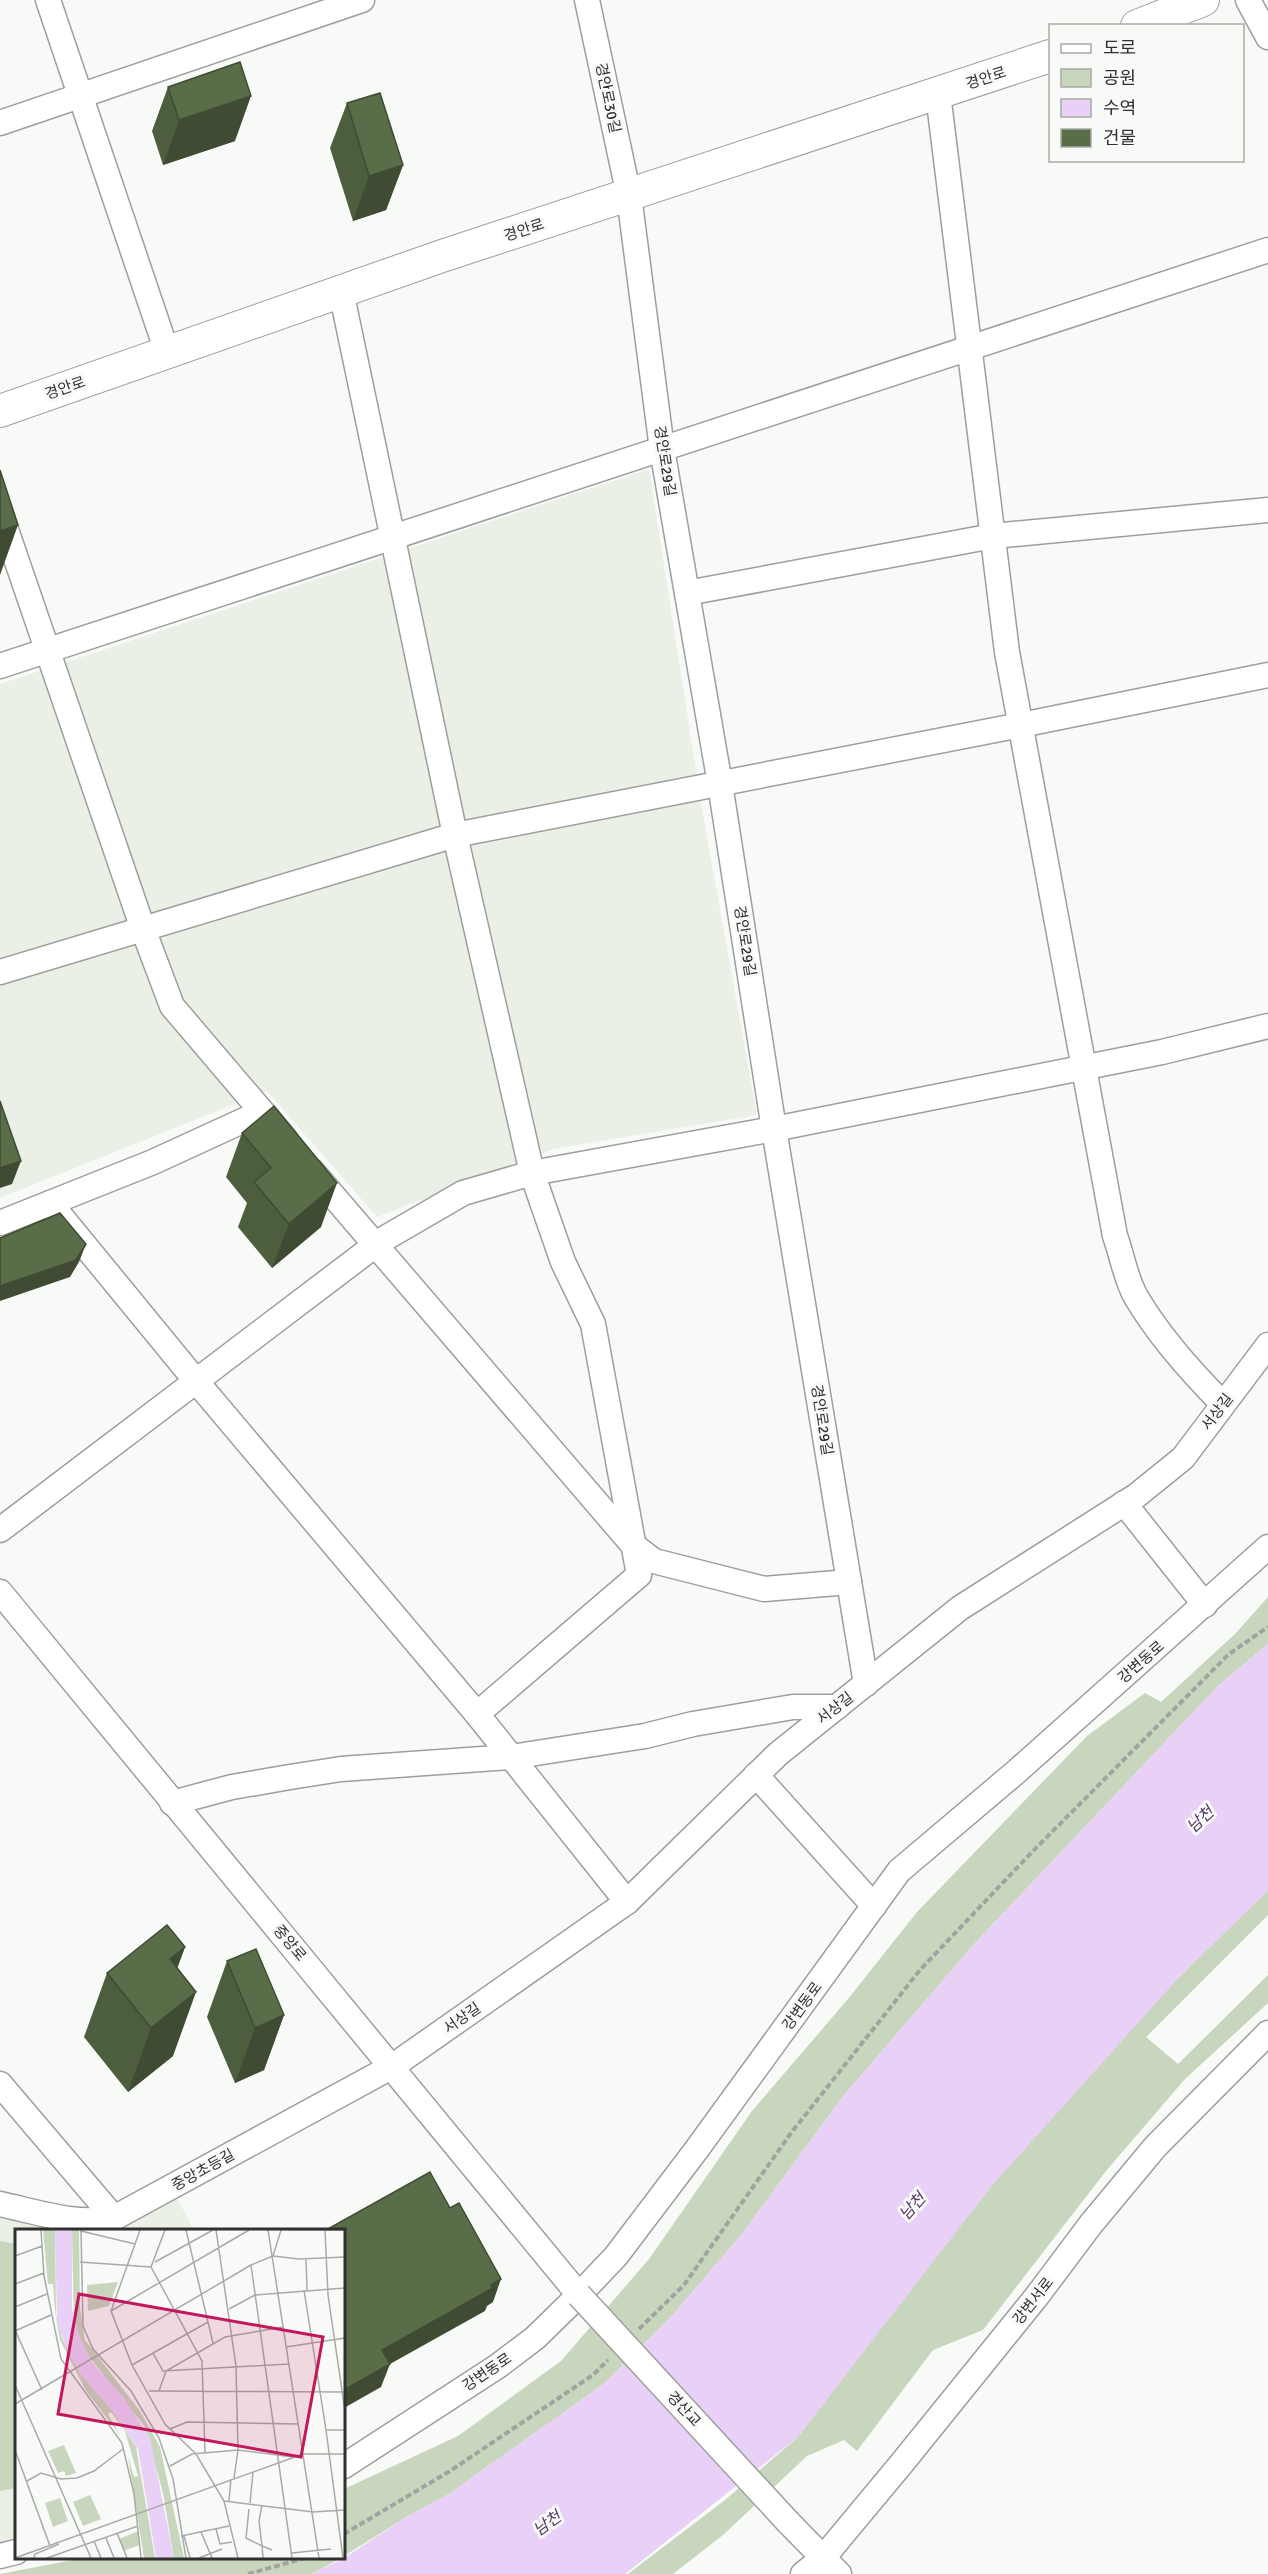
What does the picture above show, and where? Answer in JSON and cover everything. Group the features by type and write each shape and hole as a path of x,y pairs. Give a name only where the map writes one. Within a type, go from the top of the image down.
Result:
{"main road":[{"path":"1142,24 1203,0"},
{"name":"경안로","path":"0,411 442,256 1049,56"}],"street":[{"path":"48,0 167,352"},
{"path":"0,123 362,0"},
{"name":"경안로30길","path":"587,0 629,196"},
{"path":"1248,0 1268,37"},
{"path":"938,94 1007,652 1115,1236 1135,1295 1160,1332 1201,1382 1223,1404"},
{"name":"경안로29길","path":"629,196 662,449 720,784 774,1129 866,1684"},
{"path":"0,666 1268,250"},
{"path":"340,291 455,835 532,1173 563,1262 593,1324 639,1575 477,1714"},
{"path":"687,593 993,536 1268,510"},
{"path":"0,512 143,929 172,1006 633,1545 654,1561 764,1588 849,1582"},
{"path":"0,972 455,835 1268,675"},
{"path":"0,1530 376,1245 463,1193 532,1173 774,1129 1162,1052 1268,1026"},
{"path":"0,1222 153,1162 261,1112"},
{"path":"50,1203 196,1381 477,1714 627,1902"},
{"name":"서상길","path":"393,2066 627,1902 778,1754 960,1608 1124,1503 1183,1458 1268,1345"},
{"path":"1124,1503 1205,1605"},
{"name":"강변동로","path":"345,2465 498,2366 535,2338 579,2295 616,2256 899,1871 1016,1772 1268,1547"},
{"name":"중앙로","path":"0,1592 172,1803 393,2066 579,2295"},
{"path":"172,1803 232,1787 341,1769 511,1757 645,1736 693,1724 793,1707 837,1707"},
{"path":"756,1775 874,1906"},
{"name":"강변서로","path":"804,2574 831,2566 1091,2223 1155,2148 1268,2033"},
{"name":"중앙초등길","path":"0,2204 74,2220 98,2222 114,2218 393,2066"},
{"path":"0,2084 114,2218"},
{"name":"경산교","path":"579,2295 831,2566"},
{"path":"0,2556 15,2552"}],"path":[{"path":"632,2336 684,2285 791,2133 920,1970 1032,1852 1229,1654 1268,1627"},
{"path":"345,2533 450,2471 593,2374 608,2359"},
{"path":"248,2574 301,2559"}],"shaded area":[{"path":"649,469 702,809 757,1115 553,1149 377,1217 267,1091 0,1198 0,684"},
{"path":"171,2187 193,2229 15,2229 15,2551 0,2555 0,2204 73,2220"}],"green space":[{"path":"1268,1597 1268,1644 1219,1685 976,1942 845,2094 741,2235 670,2318 605,2383 449,2494 408,2516 345,2555 345,2489 458,2436 561,2361 649,2259 752,2111 848,1999 917,1912 1087,1736 1145,1693 1161,1702 1235,1634"},
{"path":"1268,1889 1268,1915 1146,2037 1178,2064 1268,1975 1268,2003 1185,2079 1106,2171 983,2330 933,2350 857,2451 844,2440 807,2456 723,2535 673,2574 628,2574 725,2500 798,2437 898,2304 1010,2163 1115,2041"},
{"path":"0,2241 15,2244 15,2488 0,2491"},
{"path":"78,2559 339,2559 312,2574 0,2574"}],"water":[{"name":"남천","path":"1268,1644 1268,1891 1181,1975 990,2188 798,2437 625,2574 312,2574 345,2559 408,2516 449,2494 605,2383 670,2318 741,2235 845,2094 976,1942 1219,1685"}],"building":[{"path":"240,62 251,96 179,120 168,87"},
{"path":"380,93 403,165 369,176 347,103"},
{"path":"0,470 18,525 0,531"},
{"path":"0,1101 21,1161 0,1168"},
{"path":"274,1106 337,1183 289,1224 254,1182 271,1168 242,1133"},
{"path":"60,1213 86,1244 76,1260 0,1286 0,1238"},
{"path":"167,1925 185,1947 170,1959 196,1992 151,2028 107,1973"},
{"path":"256,1949 284,2015 255,2028 227,1961"},
{"path":"430,2172 450,2208 459,2203 501,2279 491,2285 493,2288 382,2350 390,2364 345,2389 345,2229 328,2229"}]}
